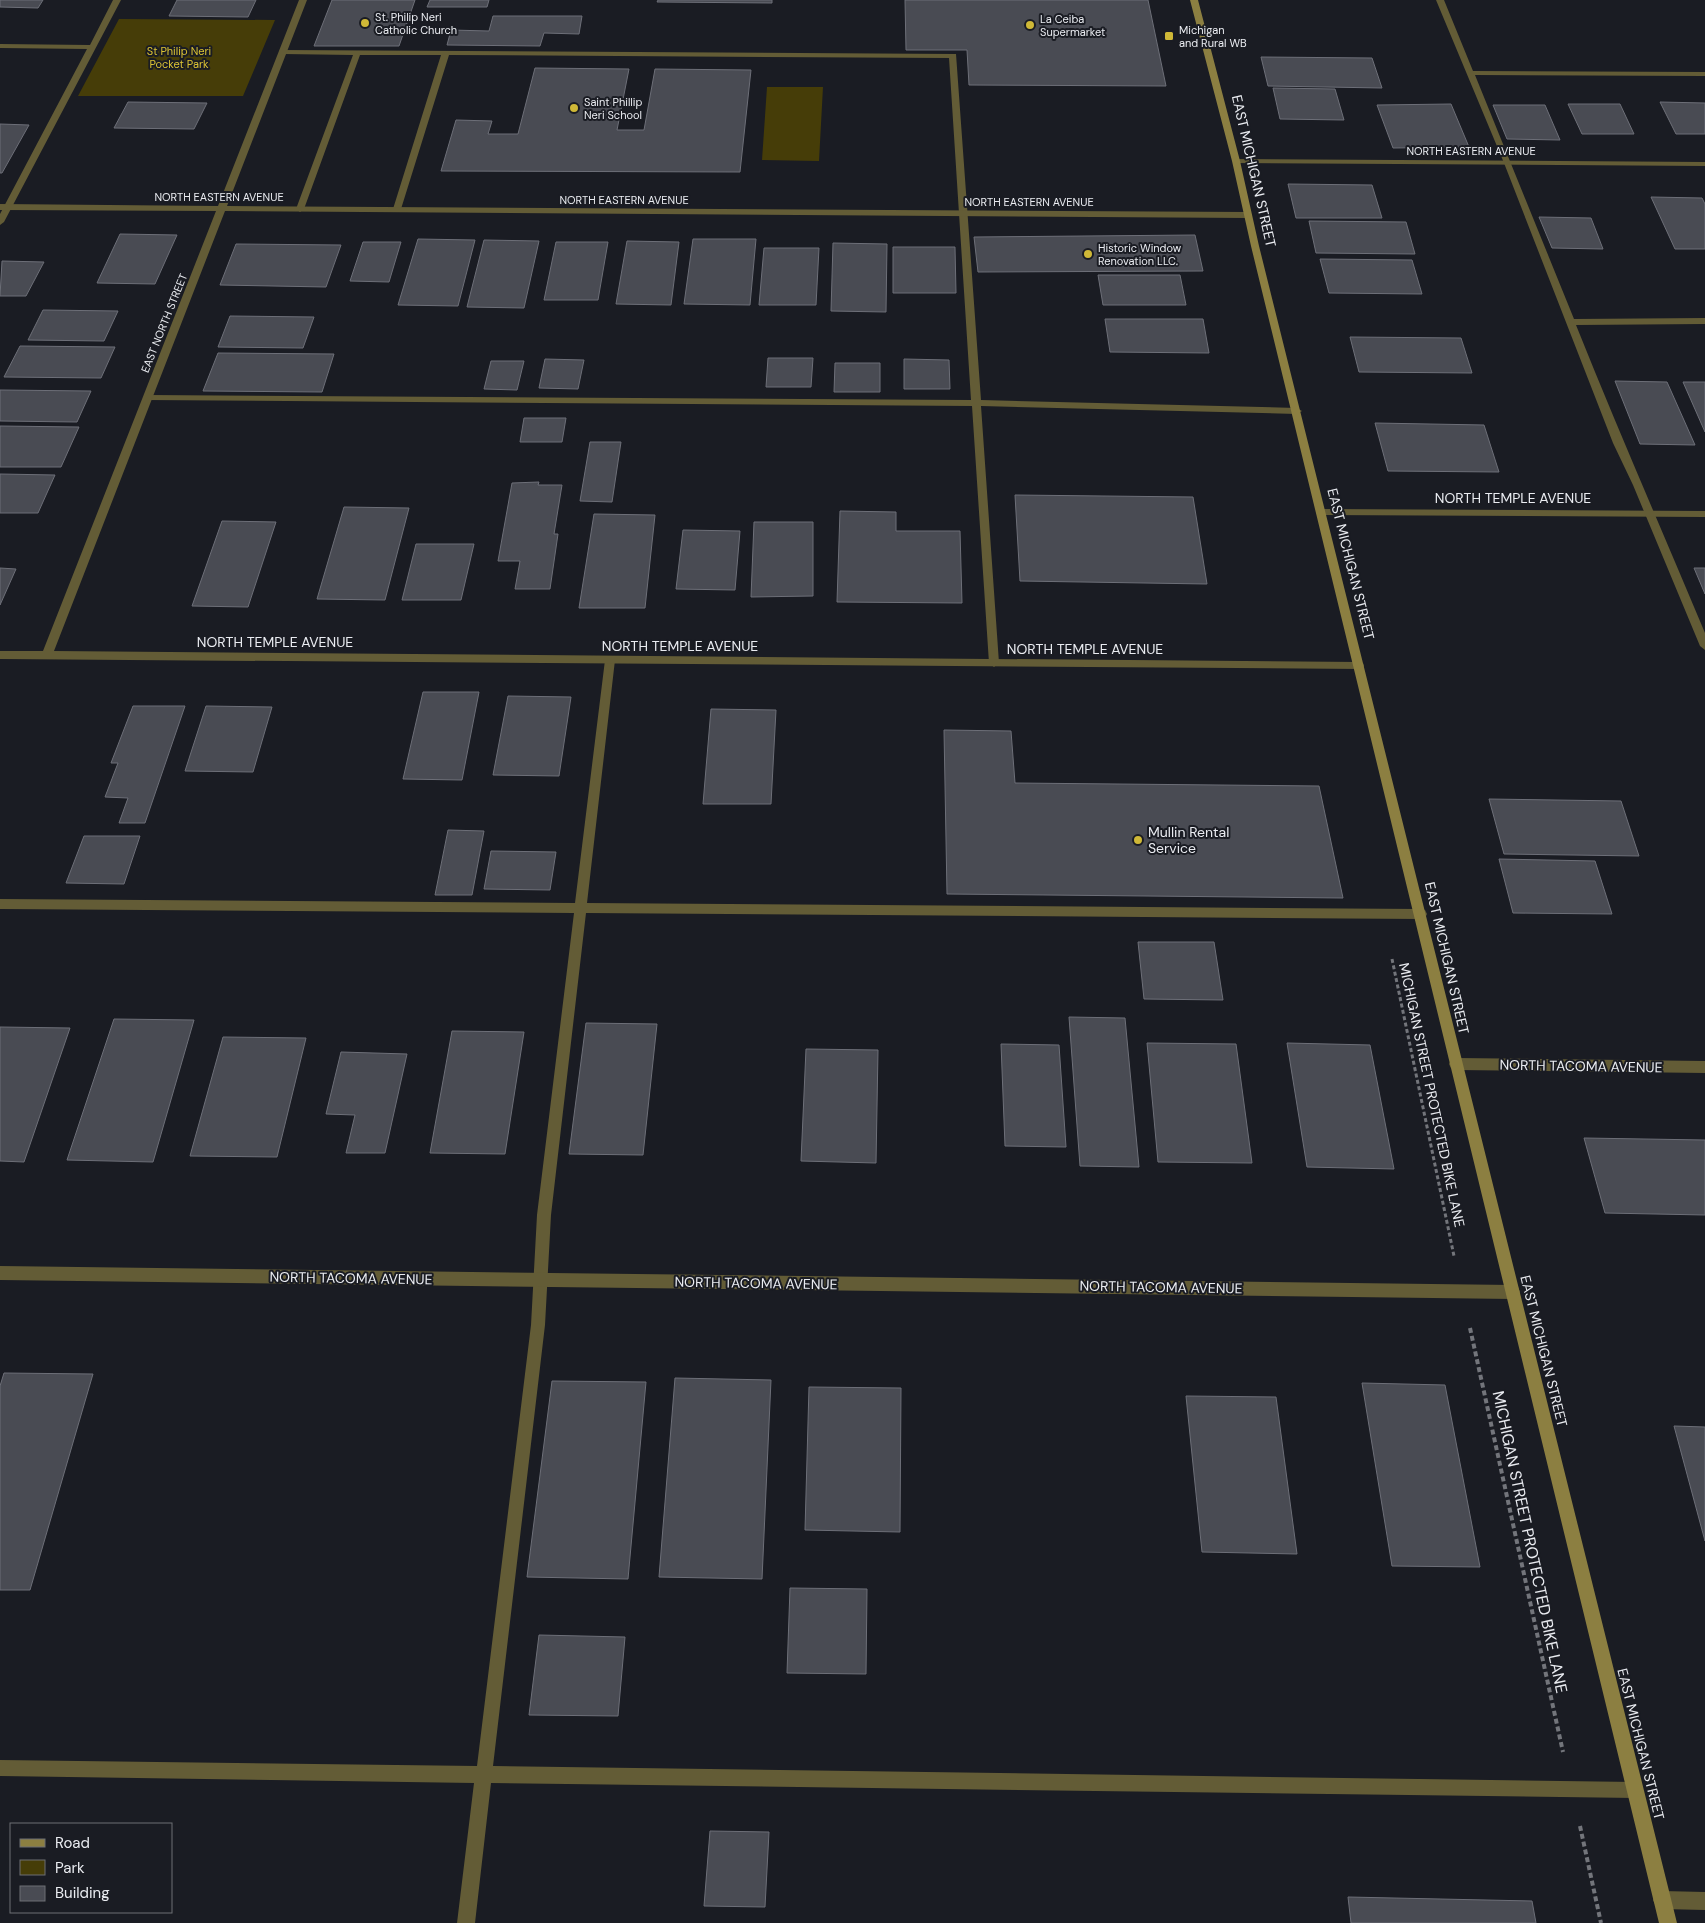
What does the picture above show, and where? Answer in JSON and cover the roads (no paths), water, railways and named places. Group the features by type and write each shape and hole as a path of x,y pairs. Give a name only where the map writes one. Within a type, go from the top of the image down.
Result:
{"main road":[{"name":"EAST MICHIGAN STREET","path":"1194,0 1236,161 1668,1923"}],"street":[{"path":"0,222 4,207 117,0"},
{"name":"EAST NORTH STREET","path":"47,655 303,0"},
{"path":"1440,0 1508,163 1618,443 1705,646"},
{"path":"0,46 92,47"},
{"path":"283,52 953,56 994,663"},
{"path":"300,209 357,53"},
{"path":"398,209 446,53"},
{"path":"1470,72 1705,74"},
{"name":"NORTH EASTERN AVENUE","path":"1236,161 1705,164"},
{"name":"NORTH EASTERN AVENUE","path":"4,207 1248,215"},
{"path":"1571,322 1705,321"},
{"path":"148,398 976,403 1297,412"},
{"name":"NORTH TEMPLE AVENUE","path":"1321,512 1705,514"},
{"name":"NORTH TEMPLE AVENUE","path":"0,655 1359,666"},
{"path":"466,1923 538,1325 544,1215 610,660"},
{"path":"0,904 1420,914"},
{"name":"NORTH TACOMA AVENUE","path":"1456,1064 1705,1067"},
{"name":"NORTH TACOMA AVENUE","path":"0,1273 1512,1292"},
{"path":"0,1768 1636,1790"},
{"path":"1662,1900 1705,1901"}],"place":[{"name":"St. Philip Neri Catholic Church","path":"365,23"},
{"name":"La Ceiba Supermarket","path":"1030,25"},
{"name":"Michigan and Rural WB","path":"1169,36"},
{"name":"Saint Phillip Neri School","path":"574,108"},
{"name":"Historic Window Renovation LLC.","path":"1088,254"},
{"name":"Mullin Rental Service","path":"1138,840"}],"park label":[{"name":"St Philip Neri Pocket Park","path":"179,57"}]}
